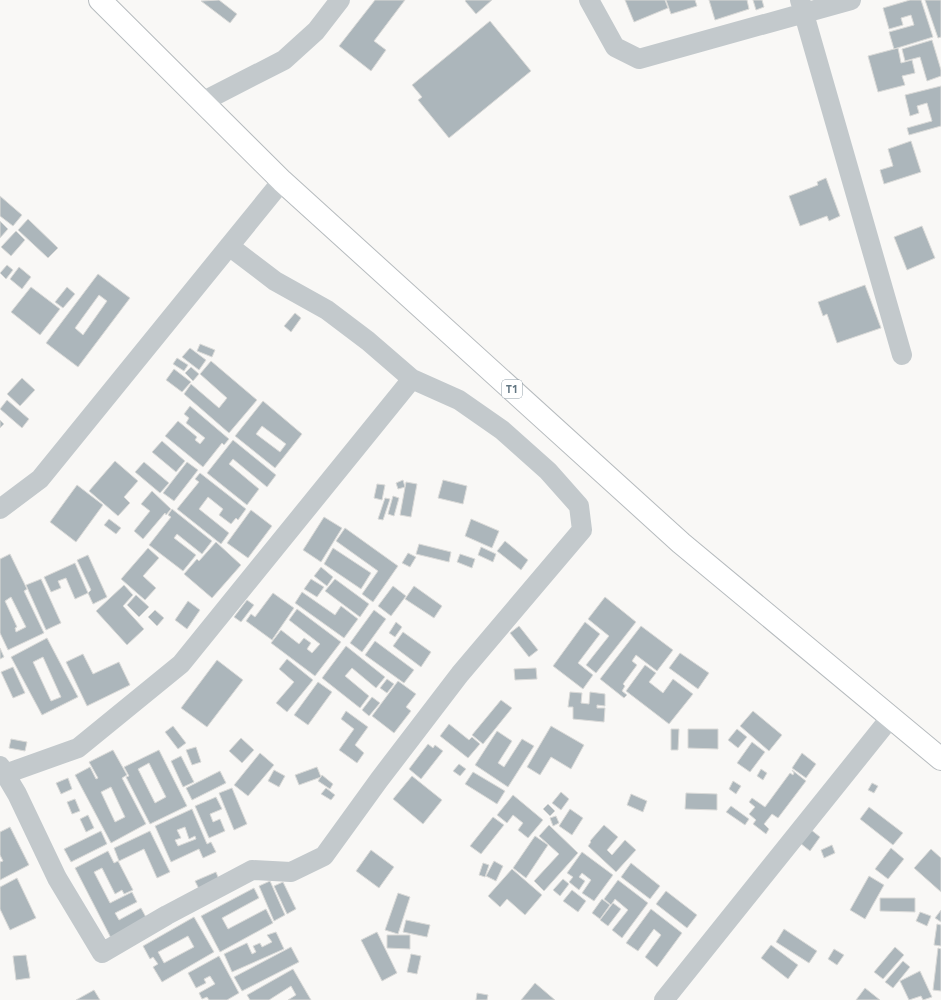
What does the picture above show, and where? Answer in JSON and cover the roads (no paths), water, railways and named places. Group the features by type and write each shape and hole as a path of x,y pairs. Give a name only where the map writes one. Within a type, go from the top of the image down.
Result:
{"highway":[{"name":"T1","path":"100,0 282,181 681,543 941,759"}],"street":[{"path":"202,102 284,60 316,31 340,0"},
{"path":"589,0 616,47 639,59 802,7 851,0"},
{"path":"802,7 902,355"},
{"path":"0,509 40,479 282,181"},
{"path":"229,246 276,281 327,310 368,340 412,379 459,400 502,430 548,472 579,506 582,530 460,674 379,780 324,856 291,872 252,870 167,915 102,953 58,878 17,794 3,770 78,748 181,664 412,379"},
{"path":"664,1000 891,718"}]}
